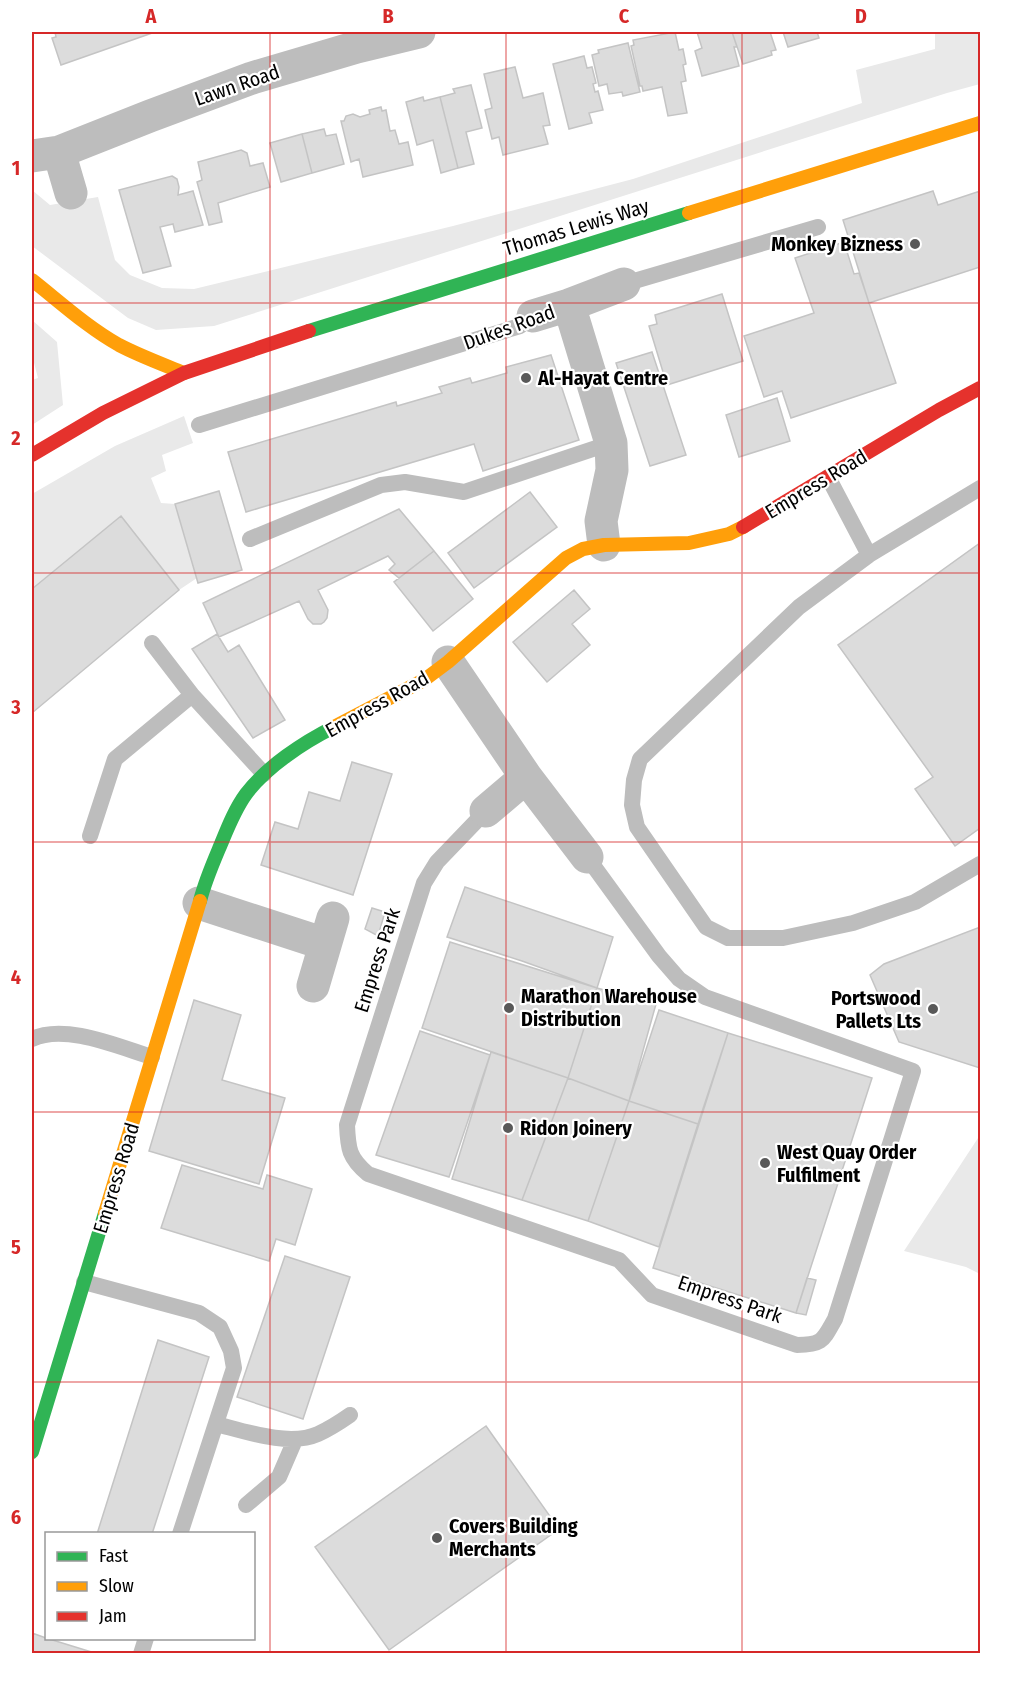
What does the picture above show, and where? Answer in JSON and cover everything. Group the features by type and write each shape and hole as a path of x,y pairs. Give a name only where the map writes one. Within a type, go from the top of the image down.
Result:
{"street":[{"name":"Lawn Road","path":"71,194 45,154 252,78 357,46 419,32"},
{"name":"Thomas Lewis Way","path":"32,455 103,413 184,373 303,332 981,123"},
{"path":"32,280 86,324 112,341 184,373"},
{"name":"Dukes Road","path":"533,316 570,306 624,284"},
{"path":"570,306 611,443 612,470 601,521 604,545"},
{"name":"Empress Road","path":"32,1452 199,903 231,818 246,794 264,774 290,754 330,729 424,680 448,662 566,558 583,549 604,545 689,543 729,534 939,410 981,388"},
{"path":"448,662 526,777 586,857"},
{"path":"486,811 526,777"},
{"path":"199,903 329,931 313,986"}],"lane":[{"name":"Dukes Road","path":"624,284 818,227"},
{"name":"Dukes Road","path":"200,424 520,326 533,316"},
{"path":"250,539 381,485 405,482 464,492 611,443"},
{"path":"828,477 869,555"},
{"path":"981,488 869,555 799,607 640,759 634,780 632,805 637,827 706,927 729,938 783,938 853,923 915,902 981,864"},
{"path":"152,643 192,695 264,774"},
{"path":"90,836 115,759 192,695"},
{"name":"Empress Park","path":"486,811 437,862 424,883 347,1125 348,1144 355,1163 368,1174 620,1260 652,1295 797,1345 814,1345 825,1337 835,1319 913,1071 705,997 679,979 659,956 586,857"},
{"path":"32,1039 40,1035 59,1034 84,1037 152,1057"},
{"path":"84,1282 199,1313 220,1327 231,1351 234,1368 180,1532"},
{"path":"216,1424 254,1434 295,1440 316,1435 350,1415"},
{"path":"246,1505 279,1477 295,1440"}],"shaded area":[{"path":"935,32 980,32 980,84 214,326 156,330 128,318 32,246 32,190 50,205 98,197 115,260 130,275 162,288 194,289 453,226 633,179 862,103 856,70 935,49"},
{"path":"32,320 57,342 63,405 32,425 32,380 38,378 32,355"},
{"path":"184,416 193,443 162,455 166,471 151,478 161,503 175,504 197,578 179,590 121,516 32,589 32,494 115,446"},
{"path":"980,1135 980,1274 966,1267 904,1251"}],"building":[{"path":"55,32 155,32 61,65 52,38 56,37"},
{"path":"675,32 679,50 683,49 686,64 683,65 686,81 681,82 687,113 668,116 662,87 643,91 640,86 631,46 634,45 633,40"},
{"path":"697,32 732,32 737,47 734,47 739,66 702,76 695,51 702,48"},
{"path":"732,32 770,32 776,50 771,51 772,55 743,64"},
{"path":"783,32 817,32 819,38 788,47"},
{"path":"628,43 640,92 623,96 622,92 609,94 607,84 599,86 592,55 599,53 598,50"},
{"path":"584,56 587,68 592,67 596,83 593,84 595,92 598,91 603,110 589,113 592,123 569,129 553,64"},
{"path":"515,67 523,98 543,93 550,125 543,126 548,144 503,155 499,137 492,139 485,110 492,108 484,74"},
{"path":"471,85 482,128 466,132 474,164 458,168 440,97 455,93 453,89"},
{"path":"423,97 424,101 440,97 458,168 441,173 433,140 417,145 406,102"},
{"path":"381,107 382,111 386,110 390,131 395,130 399,144 408,142 413,165 363,177 359,159 351,162 341,121 344,121 346,116 353,114 360,117 370,114 369,110"},
{"path":"324,129 326,136 336,134 344,164 312,173 302,134"},
{"path":"302,134 312,173 281,182 270,143"},
{"path":"241,150 247,153 250,166 263,163 270,187 218,203 222,222 209,225 197,182 202,180 198,162"},
{"path":"172,176 177,179 178,195 193,191 203,225 175,232 173,224 160,227 171,266 143,273 119,190"},
{"name":"Monkey Bizness","path":"933,191 938,205 980,191 980,267 869,303 843,220"},
{"path":"844,242 854,274 859,273 896,383 791,418 782,391 764,397 744,336 814,313 795,258"},
{"path":"722,294 743,361 667,385 649,326 657,324 655,315"},
{"path":"652,352 686,455 650,466 616,363"},
{"path":"551,355 579,440 483,471 474,444 246,512 228,452 396,402 397,406 442,393 439,387 470,378 472,383 507,373 506,367"},
{"path":"777,398 790,441 739,457 726,415"},
{"path":"219,491 242,570 198,583 175,504"},
{"path":"530,492 557,527 474,588 448,553"},
{"path":"399,509 434,551 399,578 389,570 395,564 388,556 318,590 328,610 327,618 321,624 313,624 308,619 299,601 219,637 203,603"},
{"path":"121,516 179,590 32,713 32,589"},
{"path":"980,543 980,828 955,846 915,789 933,777 838,645"},
{"path":"434,551 473,599 433,631 394,582"},
{"path":"574,590 590,609 572,624 590,645 547,682 513,642"},
{"path":"217,634 228,652 239,645 285,720 253,738 192,649"},
{"path":"352,762 392,774 353,895 261,865 275,822 298,829 309,792 340,801"},
{"path":"465,887 613,937 597,988 447,937"},
{"path":"372,908 385,912 378,936 365,929"},
{"name":"Portswood Pallets Lts","path":"980,927 980,1068 899,1042 870,975 884,964"},
{"name":"Marathon Warehouse Distribution","path":"450,942 597,988 568,1078 422,1028"},
{"path":"597,988 656,1004 629,1101 568,1078"},
{"path":"194,1000 241,1015 222,1080 285,1098 259,1184 149,1151"},
{"path":"659,1010 728,1033 698,1124 629,1101"},
{"path":"420,1031 490,1055 449,1177 376,1155"},
{"name":"West Quay Order Fulfilment","path":"728,1033 872,1078 796,1313 653,1268"},
{"name":"Ridon Joinery","path":"491,1052 568,1078 522,1200 452,1179"},
{"path":"568,1078 629,1101 588,1221 522,1200"},
{"path":"629,1101 698,1124 659,1247 588,1221"},
{"path":"182,1165 263,1189 267,1175 312,1189 295,1245 276,1239 269,1261 161,1228"},
{"path":"285,1256 350,1277 303,1419 237,1397"},
{"path":"807,1278 816,1280 806,1315 796,1313"},
{"path":"158,1340 209,1357 153,1532 98,1532"},
{"name":"Covers Building Merchants","path":"486,1426 559,1529 389,1650 315,1547"},
{"path":"32,1633 45,1638 45,1640 52,1640 98,1654 32,1654"}],"traffic: fast":[{"path":"309,331 689,213"},
{"path":"200,901 209,872 229,825 246,794 264,774 286,756 334,727"},
{"path":"32,1452 105,1213"}],"traffic: slow":[{"path":"689,213 980,123"},
{"path":"32,280 107,338 135,353 184,373"},
{"path":"334,727 424,680 448,662 566,558 583,549 604,545 689,543 729,534 743,527"},
{"path":"105,1213 200,901"}],"traffic: jam":[{"path":"32,455 103,413 184,373 309,331"},
{"path":"743,527 980,388"}],"place":[{"name":"Monkey Bizness","path":"915,244"},
{"name":"Al-Hayat Centre","path":"526,378"},
{"name":"Marathon Warehouse Distribution","path":"509,1008"},
{"name":"Portswood Pallets Lts","path":"933,1009"},
{"name":"Ridon Joinery","path":"508,1128"},
{"name":"West Quay Order Fulfilment","path":"765,1163"},
{"name":"Covers Building Merchants","path":"437,1538"}]}
